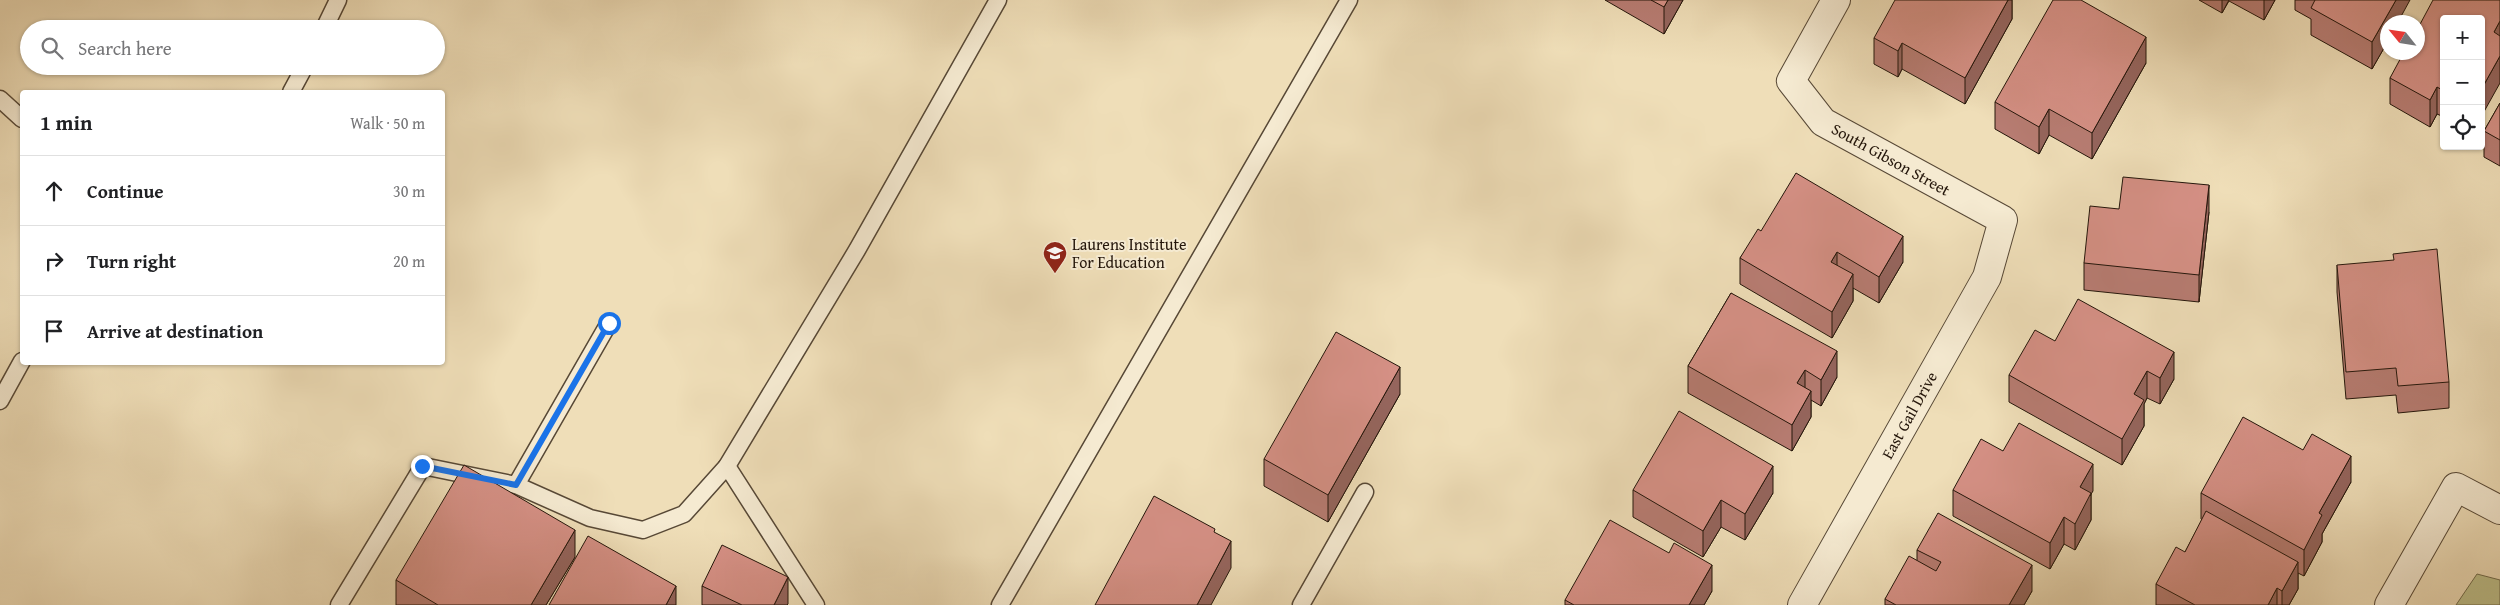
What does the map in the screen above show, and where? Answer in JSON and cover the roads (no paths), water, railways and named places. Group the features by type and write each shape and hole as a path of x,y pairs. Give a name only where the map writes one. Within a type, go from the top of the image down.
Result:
{"street":[{"name":"South Gibson Street","path":"1836,0 1791,82 1823,122 2003,220"},
{"name":"East Gail Drive","path":"1802,605 1987,277 2003,220"},
{"path":"2389,605 2456,487 2500,510"}],"lane":[{"path":"328,20 338,0"},
{"path":"339,605 422,466 516,485 590,518 643,530 684,514 727,466 857,250 998,0"},
{"path":"1000,605 1349,0"},
{"path":"292,90 300,75"},
{"path":"0,99 20,117"},
{"path":"516,485 609,323"},
{"path":"0,401 20,365"},
{"path":"727,466 816,605"},
{"path":"1301,605 1365,492"}],"place":[{"name":"Laurens Institute For Education","path":"1055,274"}]}
